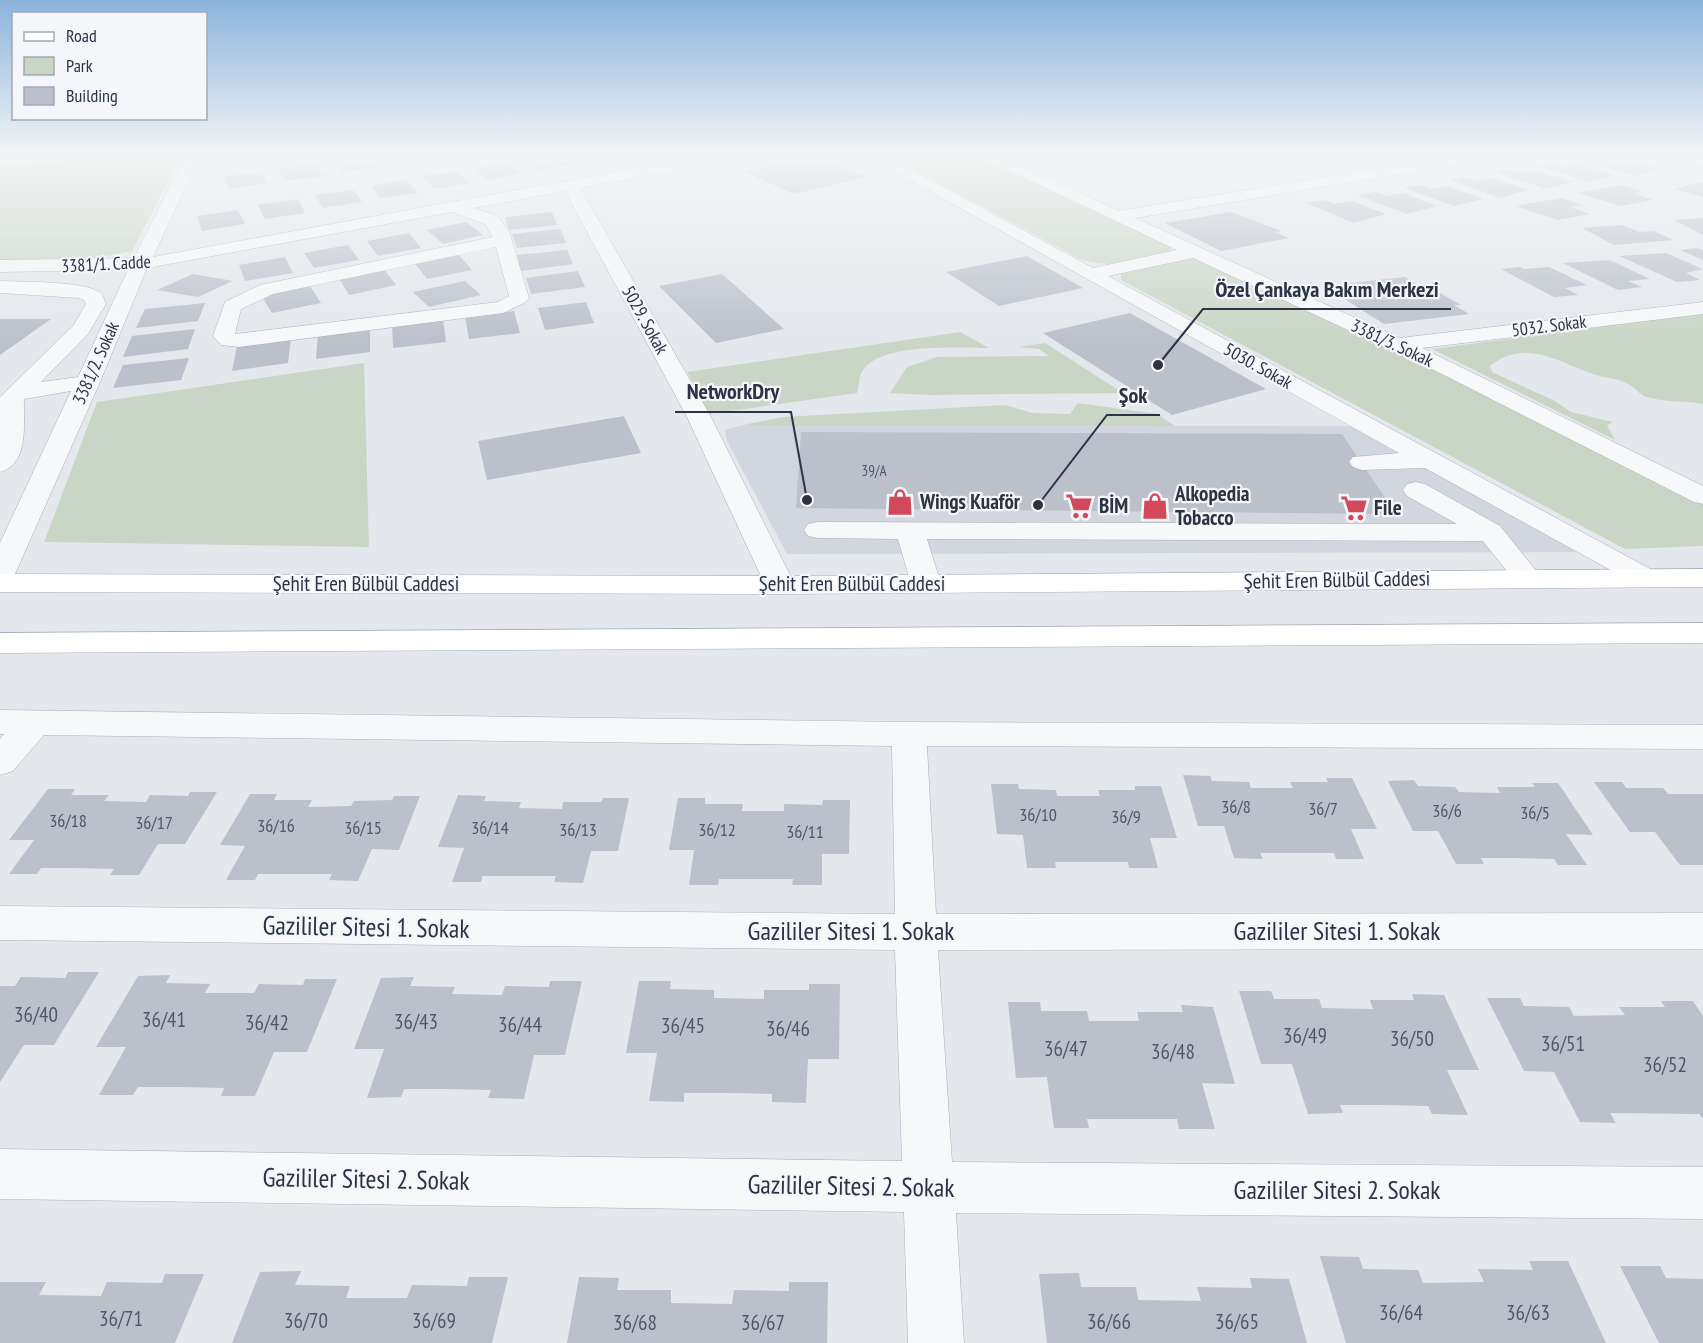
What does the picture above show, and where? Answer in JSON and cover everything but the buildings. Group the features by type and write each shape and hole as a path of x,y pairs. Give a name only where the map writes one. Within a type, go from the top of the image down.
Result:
{"main road":[{"name":"Şehit Eren Bülbül Caddesi","path":"0,583 780,585 1703,578"},
{"path":"0,643 1703,633"}],"street":[{"name":"3381/2. Sokak","path":"0,574 164,216"},
{"name":"3381/1. Cadde","path":"0,267 140,264 406,216"},
{"path":"479,216 491,220 500,231 503,240 519,298 503,307 239,341 229,340 224,336 232,306 267,289 503,240"},
{"name":"5029. Sokak","path":"587,216 699,417 780,585"},
{"name":"5030. Sokak","path":"983,216 1646,578"},
{"name":"3381/3. Sokak","path":"1118,216 1396,345 1703,496"},
{"path":"1090,274 1196,252"},
{"path":"0,287 81,292 93,296 96,304 81,330 12,397 9,454 0,464"},
{"name":"5032. Sokak","path":"1396,345 1703,308"},
{"path":"16,392 89,382"},
{"path":"1362,462 1431,460"},
{"path":"1416,490 1491,533 1527,578"},
{"path":"818,530 1491,533"},
{"path":"910,530 926,584"},
{"path":"0,762 17,722 909,734 1703,737"},
{"path":"909,734 936,1343"},
{"name":"Gazililer Sitesi 1. Sokak","path":"0,923 916,932 1703,931"},
{"name":"Gazililer Sitesi 2. Sokak","path":"0,1174 928,1187 1703,1193"}],"shaded area":[{"path":"743,425 1353,426 1575,549 1576,552 787,554 727,441 725,430"}],"green space":[{"path":"0,216 150,216 132,251 87,260 0,260"},
{"path":"999,216 1105,216 1171,246 1171,251 1137,260 1103,263 1080,259"},
{"path":"1192,257 1572,434 1703,504 1703,546 1625,549 1121,280 1121,274 1126,271"},
{"path":"1703,313 1703,404 1659,400 1644,396 1622,381 1596,375 1543,355 1517,353 1490,366 1492,372 1555,401 1571,412 1613,422 1607,425 1615,440 1432,349"},
{"path":"960,332 989,348 922,348 886,355 873,361 863,370 857,393 709,414 687,372"},
{"path":"1045,343 1123,393 930,395 890,393 907,367 937,357 1049,356 1039,349 1018,347"},
{"path":"364,363 369,547 44,542 97,402"},
{"path":"1078,403 1157,414 1175,426 743,425 783,417 1005,405 1033,413 1070,414"}],"place":[{"name":"Özel Çankaya Bakım Merkezi","path":"1158,365"},
{"name":"NetworkDry","path":"807,500"},
{"name":"Wings Kuaför","path":"900,502"},
{"name":"Şok","path":"1038,505"},
{"name":"BİM","path":"1079,506"},
{"name":"Alkopedia Tobacco","path":"1155,506"},
{"name":"File","path":"1354,508"}]}
